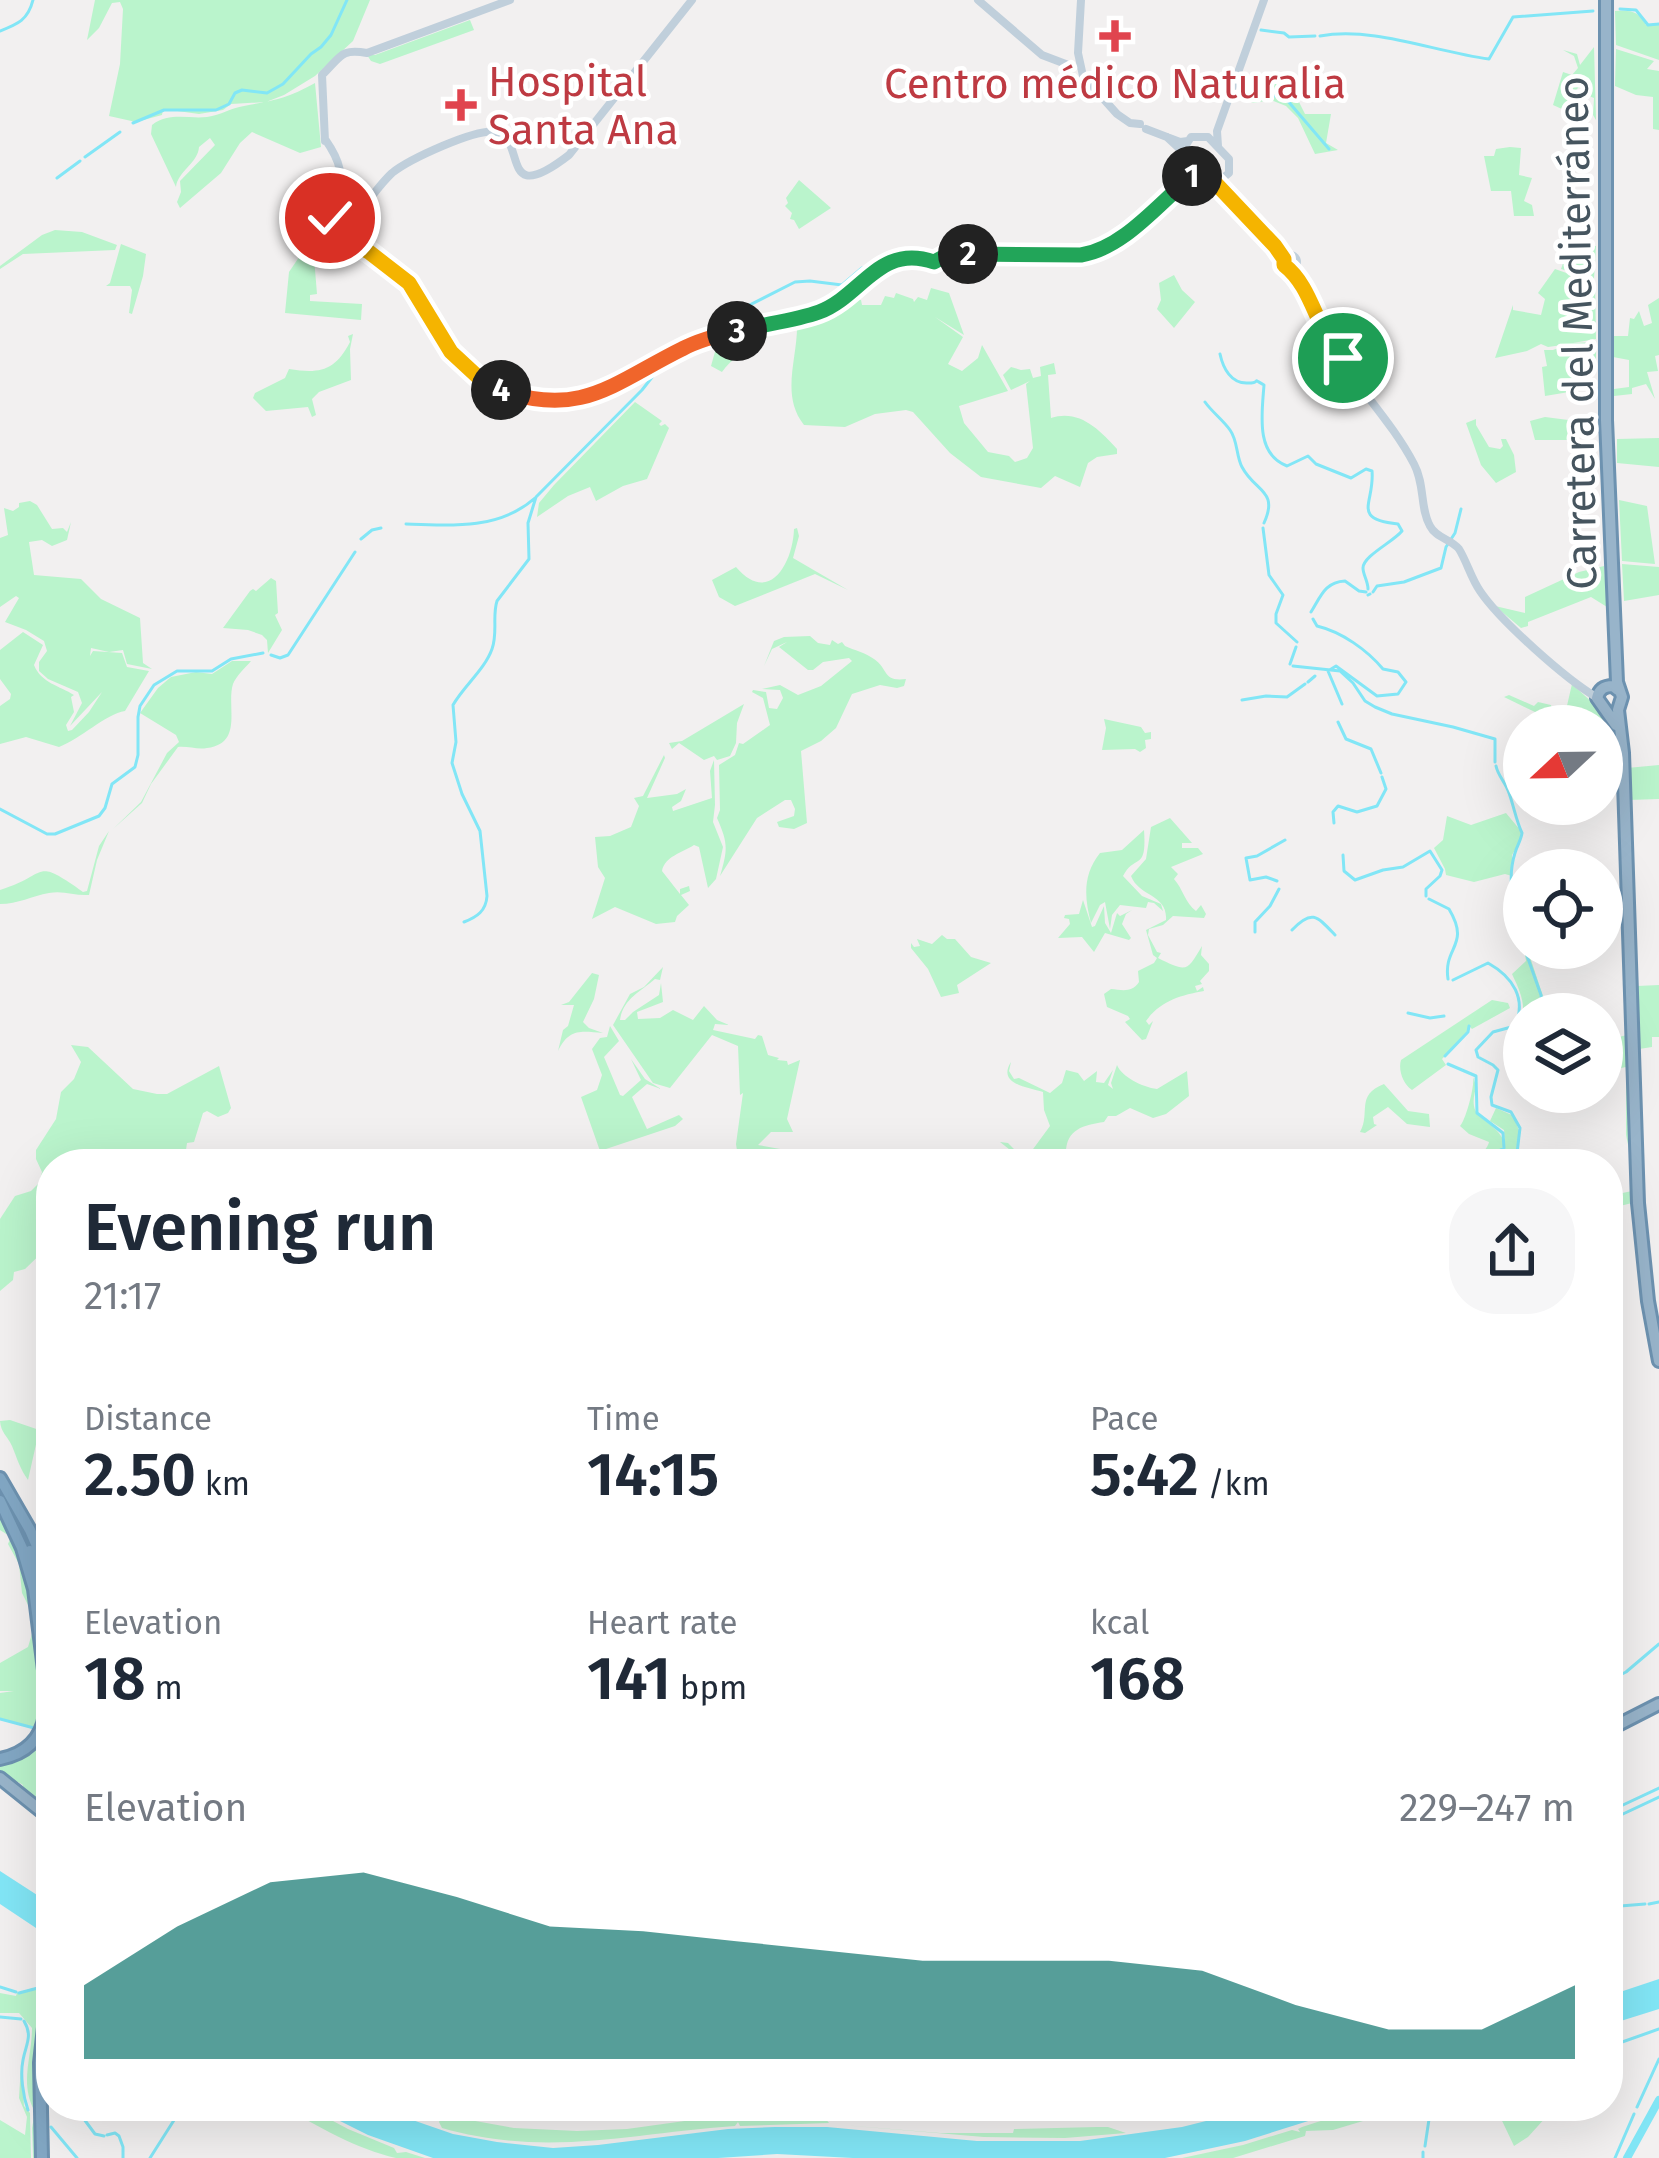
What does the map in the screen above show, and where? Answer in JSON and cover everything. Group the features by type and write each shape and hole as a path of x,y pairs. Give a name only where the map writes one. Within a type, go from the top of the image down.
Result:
{"highway":[{"name":"Carretera del Mediterráneo","path":"1604,4 1606,396 1617,664 1606,691"},
{"path":"1601,705 1606,691 1622,699 1616,705"},
{"path":"1623,785 1639,1219 1659,1361"},
{"path":"0,1478 36,1544"},
{"path":"0,1498 36,1568"},
{"path":"0,1498 22,1548 36,1609"},
{"path":"1623,1719 1659,1701"},
{"path":"0,1759 28,1748 36,1739"},
{"path":"0,1778 36,1807"},
{"path":"43,2121 45,2158"},
{"path":"45,2158 46,2121"}],"main road":[{"path":"510,0 367,53 346,52 322,75 328,148 340,163 339,193 358,240 413,288 441,339 466,367 488,383 525,397 562,400 596,394 722,331 819,312 882,265 986,253 1093,253 1204,171"},
{"path":"369,252 338,235 329,228 329,221 347,218 362,208 405,163 481,133 504,136 517,169 526,175 556,165 692,0"},
{"path":"979,0 1042,55 1077,64 1117,118 1180,142 1210,132 1262,0"},
{"path":"1077,64 1082,0"},
{"path":"1218,148 1216,134 1262,0"},
{"path":"1202,135 1229,158 1227,190 1232,199"},
{"path":"1167,137 1214,179 1289,262 1328,339 1390,422 1415,466 1432,530 1458,548 1489,604 1573,682 1606,691"},
{"path":"1076,255 1117,235 1176,184 1185,173 1188,141"},
{"path":"1214,179 1227,176"},
{"path":"338,235 347,232 347,218"}],"green space":[{"path":"95,0 370,0 353,41 315,76 284,95 199,114 163,109 162,115 136,122 109,116 120,64 123,9 120,2 112,3 87,40"},
{"path":"1615,11 1634,12 1646,25 1659,25 1659,60 1616,45"},
{"path":"470,20 474,30 380,64 367,55 375,55"},
{"path":"1594,47 1596,120 1594,98 1579,87 1573,114 1553,105 1563,72 1572,75 1578,68 1574,56 1563,50 1577,54 1580,65"},
{"path":"1616,49 1654,61 1647,69 1659,71 1659,130 1653,129 1653,97 1615,86"},
{"path":"1244,74 1259,86 1280,83 1292,88 1305,114 1331,114 1326,143 1338,150 1315,154 1298,118 1286,106 1235,97"},
{"path":"315,83 321,147 300,153 252,132 221,173 180,208 180,181 215,145 210,138 199,147 176,187 151,134 152,125 172,117 212,116 280,98"},
{"path":"1521,148 1519,175 1532,178 1524,201 1532,205 1534,216 1514,216 1511,191 1491,191 1484,156"},
{"path":"799,180 831,208 799,229 785,206"},
{"path":"55,230 82,232 117,245 115,250 23,254 0,269 42,235"},
{"path":"310,241 317,294 310,295 310,301 362,304 361,320 285,313 289,272"},
{"path":"121,244 146,254 132,314 130,286 106,286"},
{"path":"1570,244 1596,246 1594,279 1561,269"},
{"path":"1555,269 1595,283 1596,339 1573,343 1596,342 1596,367 1573,370 1575,391 1545,396 1544,350 1569,344 1541,344 1495,358 1513,305 1513,310 1541,315 1545,299 1538,293"},
{"path":"1174,275 1195,302 1174,328 1157,309 1159,283"},
{"path":"931,288 949,293 964,335 935,317 963,337 948,364 962,371 978,358 982,345 1008,391 959,406 964,423 988,452 1015,462 1027,458 1033,448 1026,384 1030,381 1011,390 1003,375 1011,367 1030,369 1033,378 1041,376 1040,367 1054,363 1056,374 1048,375 1051,418 1071,416 1088,423 1117,454 1088,463 1080,487 1055,476 1041,488 981,477 906,410 875,414 845,427 804,425 792,389 797,324 756,343 722,372 711,366 718,341 814,316 858,289 853,299 861,300 862,305 881,305 885,296 894,298 896,293 914,302 918,297 927,300"},
{"path":"1659,298 1658,371 1647,372 1655,399 1646,384 1632,388 1632,394 1614,396 1614,389 1629,387 1629,360 1613,357 1613,336 1628,336 1630,318 1639,311 1644,326 1652,323 1648,305"},
{"path":"353,334 351,380 312,399 316,415 312,417 308,407 266,411 253,398 285,378 289,369 310,371 332,365"},
{"path":"635,402 669,428 647,479 596,501 590,487 537,517 539,503 554,485"},
{"path":"1545,417 1584,422 1585,429 1577,429 1577,440 1535,440 1530,421"},
{"path":"1476,419 1489,447 1500,449 1501,439 1506,439 1514,455 1516,472 1496,483 1481,465 1466,423"},
{"path":"1659,438 1659,467 1617,463 1617,439"},
{"path":"1619,500 1647,506 1655,564 1622,561"},
{"path":"30,501 52,529 67,532 71,522 67,540 52,546 42,540 29,542 34,575 81,579 101,599 140,618 143,663 152,669 127,664 123,650 91,648 90,656 93,651 122,653 127,667 149,671 125,711 59,747 26,737 0,744 0,706 11,694 0,679 0,650 23,632 43,645 34,665 37,671 74,695 68,731 102,692 70,726 82,703 78,692 39,671 47,651 44,641 5,622 19,598 0,607 0,538 8,535 4,508 13,511 19,503"},
{"path":"797,528 793,558 848,590 815,574 735,606 719,597 712,580 736,567 759,582 777,575"},
{"path":"1622,564 1659,567 1659,595 1624,601"},
{"path":"1604,566 1607,607 1591,597 1521,628 1495,606 1525,613 1525,597"},
{"path":"271,578 276,581 275,615 282,630 268,653 262,635 223,628 250,591"},
{"path":"810,636 818,643 842,642 867,655 889,677 906,679 904,686 880,685 852,694 836,728 801,751 807,823 794,829 779,827 777,822 794,816 791,800 785,800 757,818 720,876 726,846 717,818 719,765 735,755 739,743 770,725 763,698 753,690 766,692 769,708 777,709 783,698 780,690 762,689 780,685 798,695 821,686 852,661 823,662 808,670 779,647 787,642 772,649 764,666 774,641"},
{"path":"232,661 251,661 233,684 226,739 207,748 178,747 142,803 113,829 141,802 167,753 179,742 176,735 140,713 171,677 212,674"},
{"path":"1572,684 1595,705 1567,705"},
{"path":"1509,695 1532,705 1504,697"},
{"path":"744,704 730,756 704,760 679,743 672,749 669,743 682,741"},
{"path":"1104,719 1141,727 1151,732 1151,739 1145,740 1146,748 1140,752 1102,750"},
{"path":"664,755 647,798 686,789 673,811 712,798 714,760 713,822 723,847 716,879 708,888 699,847 694,845 670,858 662,871 680,894 680,889 689,886 690,891 681,895 689,905 675,922 656,924 615,907 592,919 605,878 598,867 595,837 631,827 639,806 634,798 643,796"},
{"path":"1659,765 1659,799 1628,800 1627,768"},
{"path":"1503,814 1503,825 1516,825 1521,831 1516,849 1503,849 1503,875 1474,882 1446,875 1434,848 1443,840 1447,816 1471,825"},
{"path":"1170,818 1192,843 1182,843 1182,848 1198,848 1203,854 1171,867 1189,904 1196,911 1201,905 1206,914 1204,918 1173,916 1163,925 1149,929 1148,935 1161,953 1158,958 1181,967 1189,965 1202,946 1209,971 1202,984 1195,986 1204,991 1172,1000 1152,1014 1142,1040 1125,1022 1128,1016 1107,1007 1104,994 1133,988 1139,982 1138,971 1157,958 1146,930 1166,920 1165,912 1131,876 1146,859 1151,827"},
{"path":"1144,830 1142,857 1123,876 1142,896 1161,904 1163,911 1148,902 1146,908 1120,905 1110,929 1105,902 1091,923 1086,886 1094,861 1100,853 1122,850"},
{"path":"109,831 89,895 54,892 0,904 0,890 41,872 56,874 87,891 99,846"},
{"path":"1083,900 1092,927 1104,906 1111,933 1117,913 1132,910 1122,924 1131,938 1105,933 1094,952 1082,937 1058,938 1070,924 1065,915 1079,914"},
{"path":"942,935 955,939 971,957 991,963 957,985 959,993 941,997 911,943 920,946 917,939 932,944"},
{"path":"663,967 660,980 633,996 620,1020 659,995 661,983 663,1002 637,1012 638,1019 660,1018 673,1010 693,1020 704,1006 729,1025 715,1024 713,1030 755,1039 762,1036 768,1055 788,1065 800,1060 787,1119 793,1132 771,1132 758,1145 780,1149 737,1149 743,1093 740,1095 738,1046 712,1035 670,1088 653,1083 613,1025 630,994"},
{"path":"1517,969 1534,969 1542,993 1520,993 1512,974"},
{"path":"592,973 599,975 583,1022 603,1033 576,1033 558,1051 574,1005 561,1005 569,1002"},
{"path":"1659,985 1659,1037 1652,1037 1652,1047 1639,1049 1637,986"},
{"path":"1492,1000 1503,1002 1503,1012 1472,1029 1468,1025 1468,1032 1442,1059 1446,1065 1412,1090 1404,1081 1401,1060"},
{"path":"610,1026 619,1041 604,1057 620,1095 641,1080 631,1059 645,1079 661,1089 647,1084 632,1097 647,1129 679,1115 683,1119 675,1126 599,1149 581,1097 597,1090 602,1075 592,1049 607,1037"},
{"path":"1627,1035 1636,1202 1623,1205 1623,1193 1632,1191 1623,1036"},
{"path":"71,1045 88,1047 133,1089 157,1094 167,1094 219,1066 231,1108 218,1117 203,1113 194,1142 187,1143 186,1149 37,1149 56,1119 61,1092 74,1079 81,1062"},
{"path":"1011,1062 1014,1079 1050,1093 1062,1083 1066,1070 1078,1073 1084,1081 1097,1071 1096,1082 1104,1083 1113,1070 1108,1085 1113,1089 1117,1065 1133,1081 1157,1089 1187,1071 1189,1096 1153,1118 1130,1108 1108,1116 1104,1122 1078,1130 1066,1149 1033,1149 1050,1126 1043,1092 1011,1080"},
{"path":"1473,1077 1476,1111 1505,1145 1504,1130 1490,1121 1496,1108 1514,1116 1519,1131 1516,1149 1486,1149 1489,1142 1460,1126"},
{"path":"1384,1084 1408,1111 1429,1114 1430,1127 1407,1124 1388,1107 1373,1117 1377,1125 1360,1132 1370,1093"},
{"path":"36,1186 36,1258 14,1272 13,1280 0,1291 0,1219 15,1196"},
{"path":"0,1421 36,1429 28,1480 2,1428"},
{"path":"0,1508 22,1558 34,1626 22,1593 19,1564 8,1544 11,1537 0,1530"},
{"path":"34,1627 36,1729 0,1718 0,1693 14,1691 0,1691 0,1663 28,1647"},
{"path":"36,1738 36,1802 22,1790 23,1785 18,1782 16,1786 0,1774 0,1761"},
{"path":"36,1989 38,2158 33,2158 35,2112 27,2081 32,2028 19,2013 0,2013 0,1993"},
{"path":"21,2065 24,2106 30,2113 31,2158 0,2158 0,2120 25,2135 27,2117 19,2098"},
{"path":"310,2121 333,2121 397,2153 425,2158 396,2158"},
{"path":"685,2121 829,2123 740,2126 738,2122 735,2126 554,2142 481,2137 442,2128 439,2122 577,2131"},
{"path":"1321,2121 1363,2121 1333,2130 1306,2131 1305,2136 1233,2158 1182,2158 1292,2130 1300,2132"},
{"path":"1502,2121 1542,2121 1528,2137 1514,2146"},
{"path":"842,2125 940,2133 1108,2127 1126,2133 984,2137"}],"water":[{"path":"0,1871 36,1894 36,1928 0,1904"},
{"path":"1659,1979 1659,2009 1623,2020 1623,1991"},
{"path":"340,2121 415,2121 453,2134 553,2148 775,2127 977,2141 1080,2141 1206,2121 1308,2121 1165,2158 777,2154 433,2158"}],"waterway":[{"path":"0,31 21,20 33,0"},
{"path":"133,123 164,110 216,110 242,90 267,93 283,84 331,35 347,0"},
{"path":"1620,9 1636,10 1648,25 1659,24"},
{"path":"1320,36 1361,34 1489,59 1513,17 1593,11"},
{"path":"1261,30 1289,37 1315,36"},
{"path":"1244,96 1287,100 1329,149"},
{"path":"85,157 120,132"},
{"path":"57,178 80,161"},
{"path":"726,317 795,282 842,285 862,268 875,265"},
{"path":"902,265 926,266"},
{"path":"1220,354 1232,378 1264,385 1263,432 1277,460 1287,466 1308,456 1351,478 1366,469 1372,471 1369,513 1398,524 1402,531 1364,563 1368,589"},
{"path":"464,922 480,913 487,896 480,831 452,763 456,742 453,705 489,656 497,601 529,559 528,523 536,497 664,362"},
{"path":"1205,402 1230,430 1242,467 1267,497 1264,523"},
{"path":"406,524 490,521 535,498"},
{"path":"1373,592 1377,586 1441,568 1461,509"},
{"path":"361,539 381,528"},
{"path":"1263,528 1269,575 1283,595 1276,623 1297,642"},
{"path":"271,655 288,655 355,552"},
{"path":"1311,612 1324,591 1338,582 1366,592"},
{"path":"1313,619 1317,626 1353,643 1383,669 1398,672 1406,682 1398,694 1377,696 1336,666 1328,671 1342,704"},
{"path":"1290,664 1296,647"},
{"path":"0,809 47,834 99,816 112,784 135,767 140,706 154,685 177,671 212,671 231,659 263,653"},
{"path":"1293,666 1340,671 1365,701 1392,714 1495,739 1495,762"},
{"path":"1308,682 1315,676"},
{"path":"1242,700 1287,697 1305,684"},
{"path":"1338,722 1346,739 1371,749 1381,773"},
{"path":"1496,766 1522,833 1516,849"},
{"path":"1334,823 1338,806 1357,812 1377,806 1386,789 1382,777"},
{"path":"1277,881 1250,880 1246,858 1285,840"},
{"path":"1343,855 1344,871 1355,880 1403,867 1430,851 1442,870 1426,889 1426,896"},
{"path":"1255,932 1255,922 1279,889"},
{"path":"1429,899 1449,909 1455,921 1457,939 1448,979"},
{"path":"1292,930 1310,917 1335,935"},
{"path":"1453,980 1488,963 1515,990 1519,1007 1515,1026 1493,1032 1476,1050 1478,1057 1498,1070 1492,1105 1511,1112 1520,1128 1517,1149"},
{"path":"1532,969 1540,993"},
{"path":"1408,1013 1444,1016"},
{"path":"1445,1056 1469,1026"},
{"path":"1448,1064 1476,1076 1477,1113 1503,1133 1502,1149"},
{"path":"1623,1674 1659,1644"},
{"path":"0,1719 34,1728"},
{"path":"1623,1805 1659,1788"},
{"path":"1623,1814 1659,1797"},
{"path":"1649,1904 1659,1902"},
{"path":"1623,1906 1645,1904"},
{"path":"0,1987 16,1992"},
{"path":"19,1993 36,1989"},
{"path":"0,2017 21,2019"},
{"path":"24,2021 28,2036 22,2079 28,2110"},
{"path":"1623,2042 1659,2029"},
{"path":"1637,2107 1659,2059"},
{"path":"1627,2158 1659,2100"},
{"path":"1615,2158 1634,2114"},
{"path":"85,2121 95,2134 104,2136"},
{"path":"150,2158 173,2121"},
{"path":"1425,2146 1429,2121"},
{"path":"51,2127 77,2158"},
{"path":"107,2135 119,2136 123,2158"},
{"path":"1423,2152 1423,2158"}],"place":[{"name":"Centro médico Naturalia","path":"1115,36"},
{"name":"Hospital Santa Ana","path":"461,105"}],"route":[{"path":"330,218 333,233 369,252 409,283 441,339 478,377 512,394 562,400 611,388 695,343 819,312 887,263 922,258 934,262 945,256 986,253 1093,253 1204,171 1275,246 1284,265 1300,280 1331,345 1343,358"}]}
